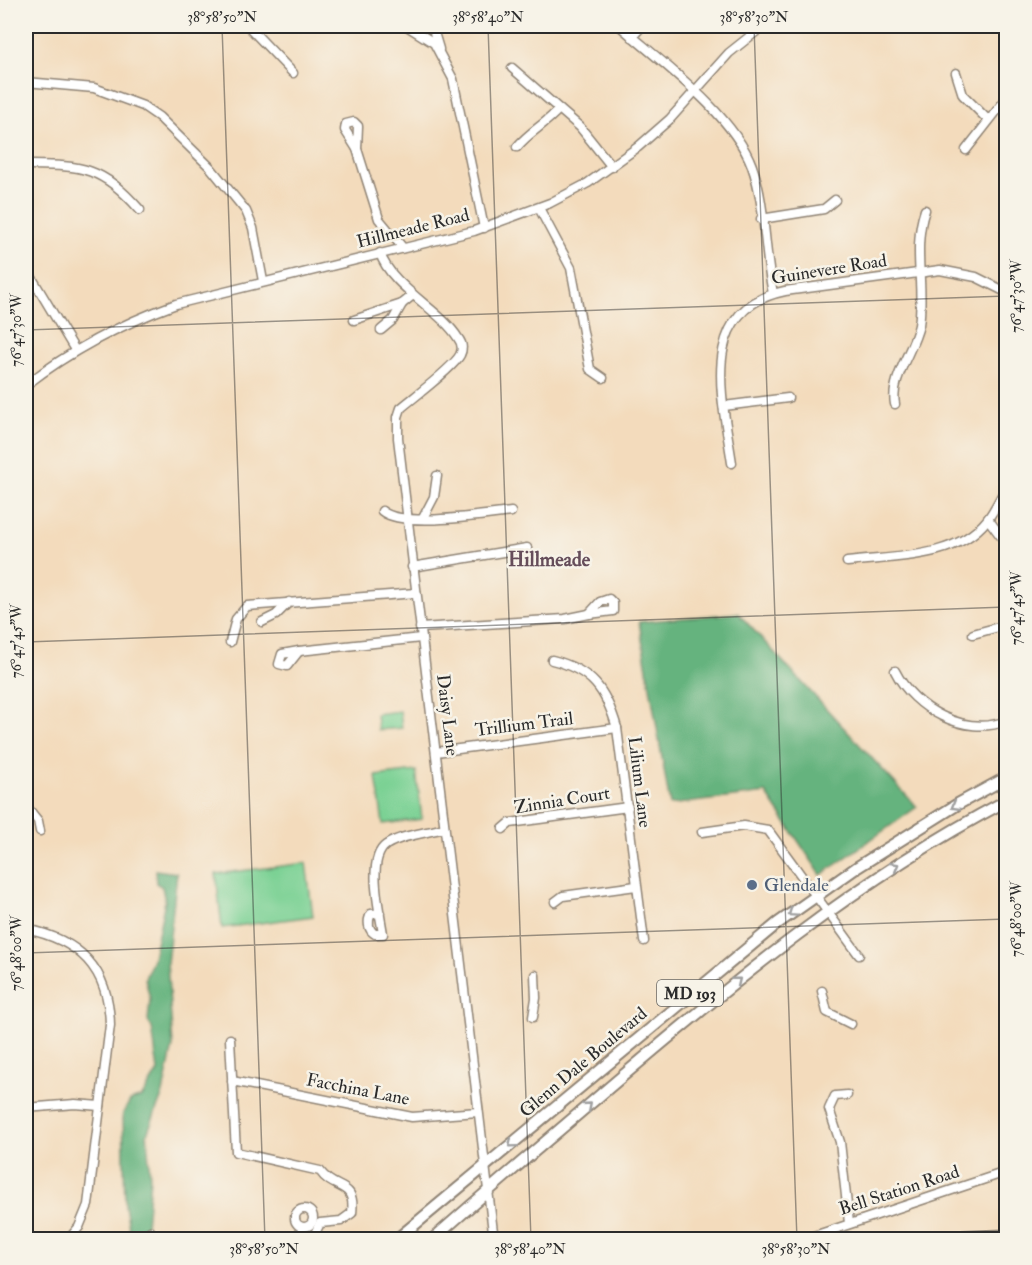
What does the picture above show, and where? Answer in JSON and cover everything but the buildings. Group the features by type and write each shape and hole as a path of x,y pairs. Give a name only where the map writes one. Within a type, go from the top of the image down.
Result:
{"main road":[{"name":"Glenn Dale Boulevard","path":"396,1239 484,1168 696,988 815,897 958,804 1006,778"},
{"name":"Glenn Dale Boulevard","path":"432,1239 488,1189 747,973 828,911 911,856 1006,801"}],"street":[{"path":"248,26 293,73"},
{"path":"407,26 439,49"},
{"path":"432,26 439,49 453,79 484,228"},
{"path":"620,26 726,122 746,152 753,169 773,293"},
{"path":"632,37 642,26"},
{"name":"Hillmeade Road","path":"26,385 75,350 154,312 263,281 484,228 539,208 573,192 654,134 695,92 729,52 763,26"},
{"path":"512,68 580,127 612,166"},
{"path":"956,73 963,95 988,120"},
{"path":"26,82 94,88 143,106 159,117 240,202 253,228 263,281"},
{"path":"966,150 1006,99"},
{"path":"517,147 524,137 551,118 559,109"},
{"path":"357,149 379,219 403,248"},
{"path":"26,165 93,171 108,179 140,210"},
{"path":"761,219 824,209 835,200"},
{"path":"539,208 571,268 590,369 603,378"},
{"path":"895,404 896,389 919,323 919,234 925,210"},
{"name":"Daisy Lane","path":"380,253 386,265 413,295 456,334 462,349 456,360 401,408 398,438 494,1239"},
{"path":"26,268 75,350"},
{"name":"Guinevere Road","path":"732,463 720,363 726,338 744,312 773,293 940,270 967,274 1006,292"},
{"path":"354,320 402,304 413,295"},
{"path":"381,330 393,320 402,304"},
{"path":"724,406 788,398"},
{"path":"423,518 434,497 437,476"},
{"path":"847,562 949,548 967,538 987,519 1006,488"},
{"path":"382,511 386,514 407,518 450,518 511,512"},
{"path":"987,519 1006,543"},
{"path":"412,567 527,548"},
{"path":"230,642 239,612 247,606 416,593"},
{"path":"262,622 276,615 289,602"},
{"path":"270,605 269,613 276,615"},
{"path":"420,628 565,619 589,614"},
{"path":"973,634 1006,625"},
{"path":"299,651 421,638"},
{"name":"Lilium Lane","path":"552,660 569,665 590,677 604,694 617,728 644,941"},
{"path":"895,671 905,687 950,720 975,726 1006,721"},
{"name":"Trillium Trail","path":"436,752 617,728"},
{"path":"26,806 38,821 40,831"},
{"name":"Zinnia Court","path":"503,829 510,823 628,807"},
{"path":"702,832 744,826 762,827 768,830 859,955"},
{"path":"380,913 375,869 380,852 396,841 444,828"},
{"path":"555,902 563,896 636,886"},
{"path":"26,929 49,934 76,948 100,974 110,1003 110,1024 88,1205 79,1227 68,1239"},
{"path":"533,1017 536,975"},
{"path":"822,992 827,1012 851,1024"},
{"path":"230,1039 236,1152 320,1171 326,1179 351,1194 352,1213 349,1220 314,1225 312,1239"},
{"name":"Facchina Lane","path":"232,1081 412,1117 478,1112"},
{"path":"847,1095 835,1096 829,1109 840,1142 849,1223"},
{"path":"26,1108 75,1104 100,1106"},
{"name":"Bell Station Road","path":"802,1239 1006,1172"}],"green space":[{"path":"738,613 917,807 821,875 766,793 670,805 639,622"},
{"path":"400,711 402,728 378,730 376,714"},
{"path":"416,771 422,819 383,824 376,776"},
{"path":"306,863 313,916 222,928 216,874"},
{"path":"155,870 177,873 167,963 173,1046 163,1093 147,1134 150,1178 145,1239 131,1239 125,1206 123,1113 130,1101 142,1097 158,1071 152,1028 148,1021 150,999 145,978 152,962 165,901 162,887 156,883"}],"place":[{"name":"Glendale","path":"752,885"}],"district":[{"name":"Hillmeade","path":"549,559"}]}
